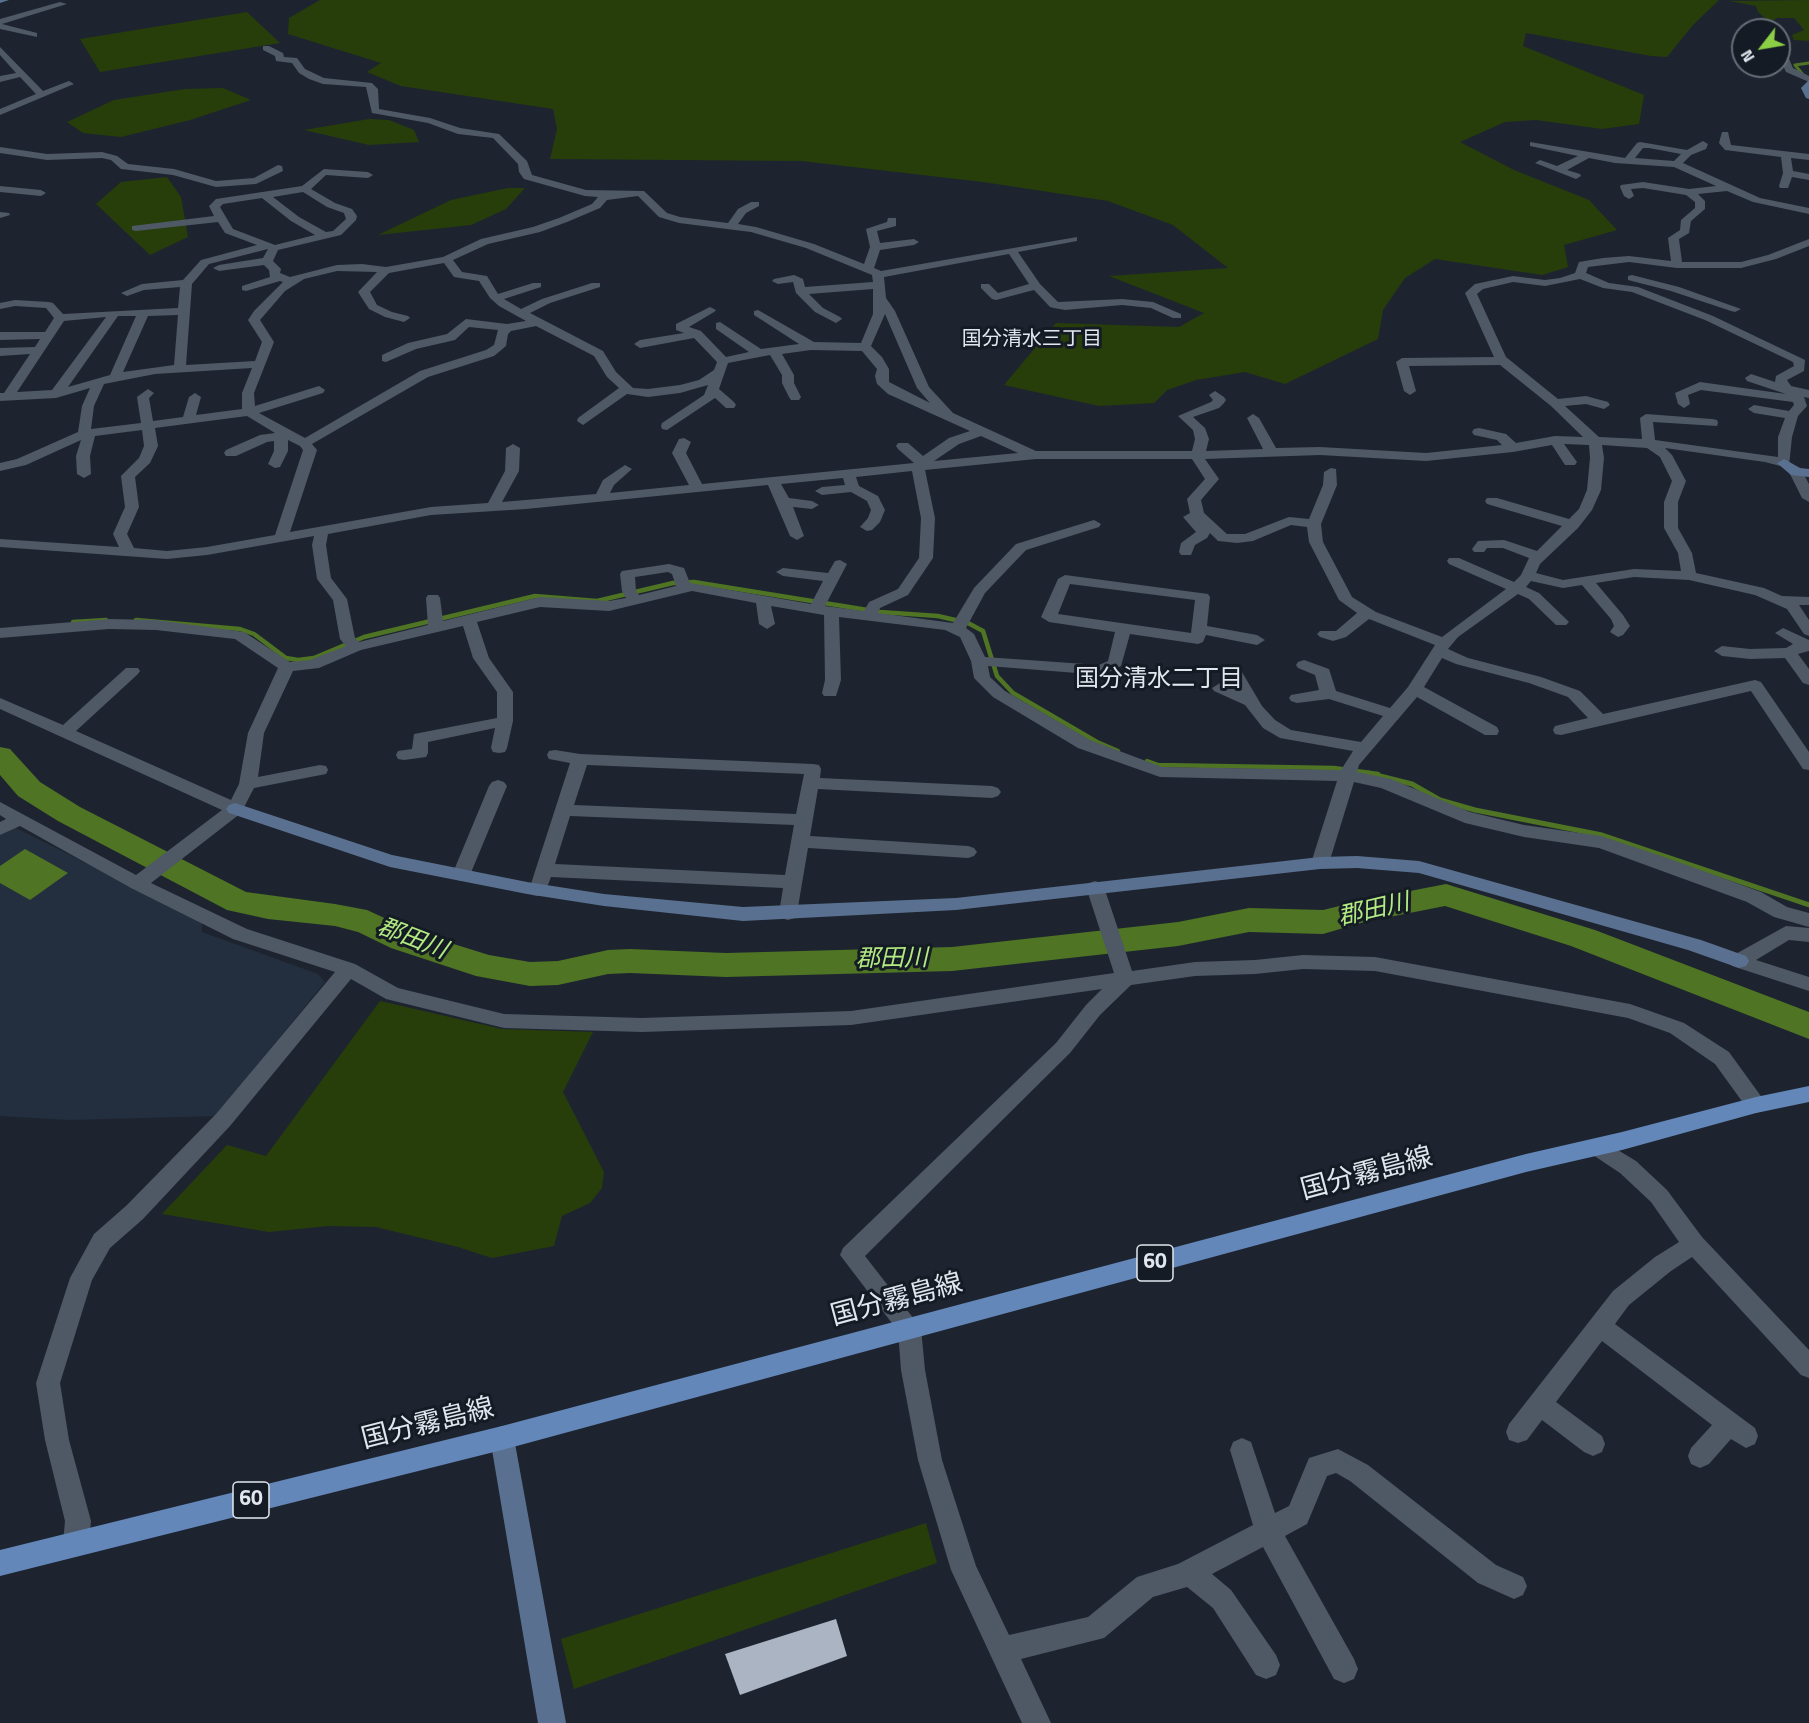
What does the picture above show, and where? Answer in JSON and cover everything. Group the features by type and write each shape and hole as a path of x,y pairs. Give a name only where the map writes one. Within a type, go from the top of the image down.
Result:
{"main road":[{"name":"国分霧島線","path":"0,1563 502,1438 1514,1166 1598,1147 1756,1105 1809,1094"}],"street":[{"path":"0,24 63,4"},
{"path":"28,15 45,20"},
{"path":"0,24 34,35"},
{"path":"0,33 14,29"},
{"path":"266,48 280,55 279,59 290,62 294,60 302,71 312,78 369,85 373,89 375,111 430,121 458,131 496,136 524,163 524,172 528,177 585,193 614,195 640,193 663,215 679,220 731,226 810,246 876,282 923,388 948,416"},
{"path":"0,50 42,95"},
{"path":"1791,71 1809,81 1806,88 1809,96"},
{"path":"0,79 22,74"},
{"path":"0,112 69,84"},
{"path":"1535,131 1541,136 1536,145 1628,161 1676,164 1757,200 1809,211"},
{"path":"1725,134 1724,143 1728,148 1809,157"},
{"path":"1676,164 1688,153 1703,147 1703,144"},
{"path":"1628,161 1641,145 1688,153"},
{"path":"0,150 47,157 102,155 114,158 125,167 174,172 216,184 256,181 278,171 278,168"},
{"path":"1558,170 1587,154"},
{"path":"1784,186 1788,173 1786,155"},
{"path":"1540,164 1576,176"},
{"path":"271,247 229,231 214,206 220,201 305,189 324,172 368,175"},
{"path":"1788,173 1809,177"},
{"path":"1629,196 1625,187 1689,192 1728,188"},
{"path":"0,189 41,193"},
{"path":"180,367 186,283 205,262 337,233 351,220 352,216 348,211 331,205 305,189"},
{"path":"1677,265 1673,238 1685,231 1686,220 1700,209 1700,201 1689,192"},
{"path":"246,288 338,268 362,267 386,270 447,260 485,241 536,230 563,220 596,206 603,198 614,195"},
{"path":"266,196 295,219 325,236"},
{"path":"731,226 742,212 755,204"},
{"path":"135,228 221,218"},
{"path":"865,347 879,314 875,248 871,229 892,224 892,220"},
{"path":"800,291 840,292 1012,251 1073,239"},
{"path":"1583,277 1583,264 1629,259 1677,265 1741,265 1772,257 1809,242"},
{"path":"875,248 914,243"},
{"path":"267,261 271,247"},
{"path":"1012,251 1036,286 1054,305 1065,307 1122,302 1153,305 1178,316"},
{"path":"447,260 458,275 483,278 496,298 503,304 599,354 611,374 629,392 648,393 703,383 720,372 723,361"},
{"path":"194,272 267,261"},
{"path":"267,261 275,269 274,275 285,279"},
{"path":"386,270 364,292 373,307 389,315 404,318"},
{"path":"1320,863 1350,770 1392,714 1415,689 1454,634 1516,589 1528,576 1533,562 1573,525 1585,510 1594,490 1597,458 1595,441 1555,403 1503,361 1471,293 1479,286 1514,279 1545,283 1601,274 1636,279 1675,289 1735,309"},
{"path":"1583,277 1606,286 1634,289 1803,358 1799,360 1800,368 1780,379 1797,394 1801,406 1792,415 1785,437 1784,463"},
{"path":"778,281 794,278 799,280 800,291 819,310 837,319"},
{"path":"249,412 248,393 268,342 254,320 285,279"},
{"path":"127,293 142,287 186,283"},
{"path":"496,298 537,285"},
{"path":"522,313 546,301 596,285"},
{"path":"985,286 1006,307"},
{"path":"996,297 1036,286"},
{"path":"0,306 15,303 49,305 60,318"},
{"path":"60,318 115,313 185,311"},
{"path":"56,394 115,313"},
{"path":"115,377 143,313"},
{"path":"758,313 811,346"},
{"path":"705,315 675,326 697,334 723,361"},
{"path":"4,397 60,318"},
{"path":"386,358 412,346 451,337 465,323 507,328 538,322"},
{"path":"720,326 759,353"},
{"path":"306,443 424,374 490,353 500,346 502,333 507,328"},
{"path":"640,344 697,334"},
{"path":"0,336 50,335"},
{"path":"723,361 759,353 811,346 865,347 878,360 883,369 881,376 883,384 892,391 1036,455"},
{"path":"0,352 38,350"},
{"path":"774,351 788,375 788,383 795,397"},
{"path":"1410,391 1402,362 1503,361"},
{"path":"4,397 56,394 115,377 180,367 261,364"},
{"path":"667,426 709,397 716,376"},
{"path":"1751,378 1797,394"},
{"path":"84,474 83,456 88,406 99,381"},
{"path":"1684,404 1681,393 1700,386 1797,394"},
{"path":"583,421 626,389"},
{"path":"0,466 21,462 86,434 249,412 319,390"},
{"path":"713,390 730,405"},
{"path":"128,552 120,534 132,507 128,477 145,460 152,446 146,425 143,397 148,393"},
{"path":"1186,552 1188,543 1202,535 1203,531 1191,519 1185,508 1212,479 1199,462 1198,455 1202,439 1199,428 1184,416 1215,405 1221,400 1215,395"},
{"path":"189,419 195,397"},
{"path":"1555,403 1586,400 1604,405"},
{"path":"1754,410 1792,415"},
{"path":"249,412 284,436 306,443 310,450 282,536"},
{"path":"1689,576 1684,553 1671,528 1671,502 1679,481 1665,455 1649,443 1646,417 1712,423"},
{"path":"1253,418 1272,453"},
{"path":"922,466 954,441 981,431"},
{"path":"1479,432 1501,437 1513,448"},
{"path":"231,453 264,438 284,436"},
{"path":"275,464 284,436"},
{"path":"1555,440 1570,462"},
{"path":"0,543 167,555 431,510 601,498 1036,455 1198,455 1320,451 1426,457 1513,448 1555,440 1649,443 1766,458 1784,463 1802,472 1809,498"},
{"path":"871,612 903,592 926,558 928,518 922,502 922,466 903,446"},
{"path":"493,507 512,471 513,448"},
{"path":"677,449 698,488"},
{"path":"601,498 608,483 625,469"},
{"path":"1331,472 1330,485 1314,524 1316,542 1346,600 1367,613 1442,648 1462,661 1535,680 1574,694 1599,720"},
{"path":"849,474 853,488"},
{"path":"772,481 797,536"},
{"path":"822,491 853,488 873,499 878,510 875,519 867,527"},
{"path":"1194,499 1197,514 1223,538 1248,538 1289,521 1314,524"},
{"path":"1492,501 1573,525"},
{"path":"783,502 812,505"},
{"path":"960,624 979,591 1021,547 1094,524"},
{"path":"322,529 319,545 324,579 340,599 352,644"},
{"path":"1479,549 1483,544 1504,544 1541,556"},
{"path":"1454,561 1534,597 1561,622"},
{"path":"830,693 833,680 821,606 840,564"},
{"path":"633,596 627,574 669,568 679,571 683,584"},
{"path":"783,572 832,578"},
{"path":"1528,576 1563,585 1634,573 1689,576 1759,591 1780,600 1792,606 1809,631"},
{"path":"1065,579 1203,597 1198,639 1124,628 1049,617 1065,579"},
{"path":"1587,582 1618,618 1622,626 1618,632"},
{"path":"0,633 109,624 156,625 239,635 287,667 313,665 352,644 436,622 468,619 540,602 609,606 633,596 683,584 763,601 871,612 948,626 960,624"},
{"path":"433,598 436,622"},
{"path":"1780,600 1809,601"},
{"path":"763,601 768,624"},
{"path":"1325,634 1333,636 1341,633 1367,613"},
{"path":"468,619 481,658 505,692 505,721 499,748"},
{"path":"960,624 988,662 1102,669 1115,663 1124,628"},
{"path":"1199,629 1257,640"},
{"path":"1783,633 1809,646"},
{"path":"1722,651 1750,654 1789,652 1809,646"},
{"path":"1789,652 1809,680"},
{"path":"988,662 982,678 999,694 1084,744 1160,772 1350,770 1465,817 1524,831 1601,842 1664,862 1754,897 1781,912 1809,920"},
{"path":"1304,665 1323,672 1325,688 1330,694"},
{"path":"140,881 232,811 248,784 256,733 287,667"},
{"path":"1233,670 1269,724 1286,734 1367,748"},
{"path":"65,732 92,710 132,671"},
{"path":"1561,730 1755,685 1809,765"},
{"path":"1220,688 1253,702"},
{"path":"1415,689 1491,731"},
{"path":"1298,698 1330,694 1392,714"},
{"path":"0,703 232,811 390,861 538,890 604,900 743,914 788,913 956,904 1320,863 1357,862 1419,867 1694,945 1809,984"},
{"path":"404,755 420,753 419,733 505,721"},
{"path":"555,755 579,759 813,769 788,913"},
{"path":"538,890 579,759"},
{"path":"248,784 320,770"},
{"path":"811,783 992,792"},
{"path":"461,875 498,786"},
{"path":"0,808 240,934 348,969 393,994 504,1021 642,1025 851,1018 1195,969 1256,967 1302,962 1375,964 1630,1011 1677,1028 1722,1058 1756,1105"},
{"path":"564,810 804,820"},
{"path":"0,829 20,819"},
{"path":"800,842 968,852"},
{"path":"545,870 793,882"},
{"path":"1095,887 1125,979"},
{"path":"1739,961 1786,933 1809,935"},
{"path":"76,1543 78,1521 57,1440 48,1383 81,1278 102,1241 135,1212 223,1120 348,969"},
{"path":"1037,1723 964,1570 930,1460 913,1370 909,1328 851,1255 1063,1048 1093,1010 1125,979"},
{"path":"1598,1147 1628,1167 1659,1196 1694,1244 1809,1366"},
{"path":"1518,1432 1621,1298 1663,1264 1694,1244"},
{"path":"1599,1326 1738,1429 1700,1456"},
{"path":"1539,1404 1593,1444"},
{"path":"502,1438 552,1723"},
{"path":"1242,1450 1268,1531 1344,1669"},
{"path":"1003,1650 1095,1629 1146,1586 1189,1572 1298,1515 1318,1466 1338,1461 1359,1473 1487,1574 1514,1586"},
{"path":"1189,1572 1222,1599 1266,1665"}],"shaded area":[{"path":"320,0 1719,0 1693,25 1667,57 1526,33 1523,46 1644,95 1639,124 1602,129 1536,120 1505,122 1460,142 1514,170 1589,200 1617,230 1564,245 1568,267 1542,275 1435,259 1405,278 1383,310 1378,339 1285,384 1245,372 1196,380 1167,390 1154,403 1099,406 1004,385 1056,323 1179,327 1204,313 1109,276 1228,268 1173,225 1108,201 983,182 801,161 550,159 557,129 553,109 401,86 367,72 381,63 288,34 289,18"},
{"path":"1809,0 1809,41 1794,40 1792,35 1804,30 1794,18 1765,18 1758,12 1756,6 1729,1"},
{"path":"247,12 280,43 100,72 80,39"},
{"path":"223,88 251,100 190,120 121,137 83,133 67,122 114,100 185,89"},
{"path":"369,119 389,120 414,130 419,142 369,145 304,130"},
{"path":"167,177 181,197 188,237 150,255 96,204 121,182"},
{"path":"508,188 525,188 506,209 471,225 378,235 451,200"},
{"path":"12,826 202,921 202,932 318,974 325,982 216,1116 69,1120 0,1116 0,833"},
{"path":"25,849 68,873 30,900 0,883 0,866"},
{"path":"380,1001 502,1029 593,1032 563,1092 604,1172 602,1188 590,1203 562,1216 554,1246 492,1258 458,1247 376,1227 328,1226 269,1232 162,1214 227,1145 266,1156"},
{"path":"926,1523 937,1563 574,1689 561,1639"}],"building":[{"path":"836,1619 847,1656 740,1695 725,1654"}],"waterway":[{"path":"1804,76 1795,65 1809,63"},
{"path":"136,620 240,629 254,634 286,658 298,660 314,658 364,637 535,596 597,601 673,583 694,582 880,612 938,616 968,623 983,631 997,676 1013,693 1097,742 1118,751"},
{"path":"73,622 106,620"},
{"name":"郡田川","path":"0,756 29,789 69,814 238,902 268,908 335,915 367,922 403,940 488,967 530,974 558,973 608,962 630,961 726,965 952,959 1178,934 1249,920 1323,922 1364,911 1446,895 1583,938 1809,1026"},
{"path":"1147,761 1158,765 1334,768 1378,774"},
{"path":"1368,773 1412,784 1440,800 1475,810 1602,835 1809,905"}],"district":[{"name":"国分清水三丁目","path":"1032,340"},
{"name":"国分清水二丁目","path":"1159,680"}]}
